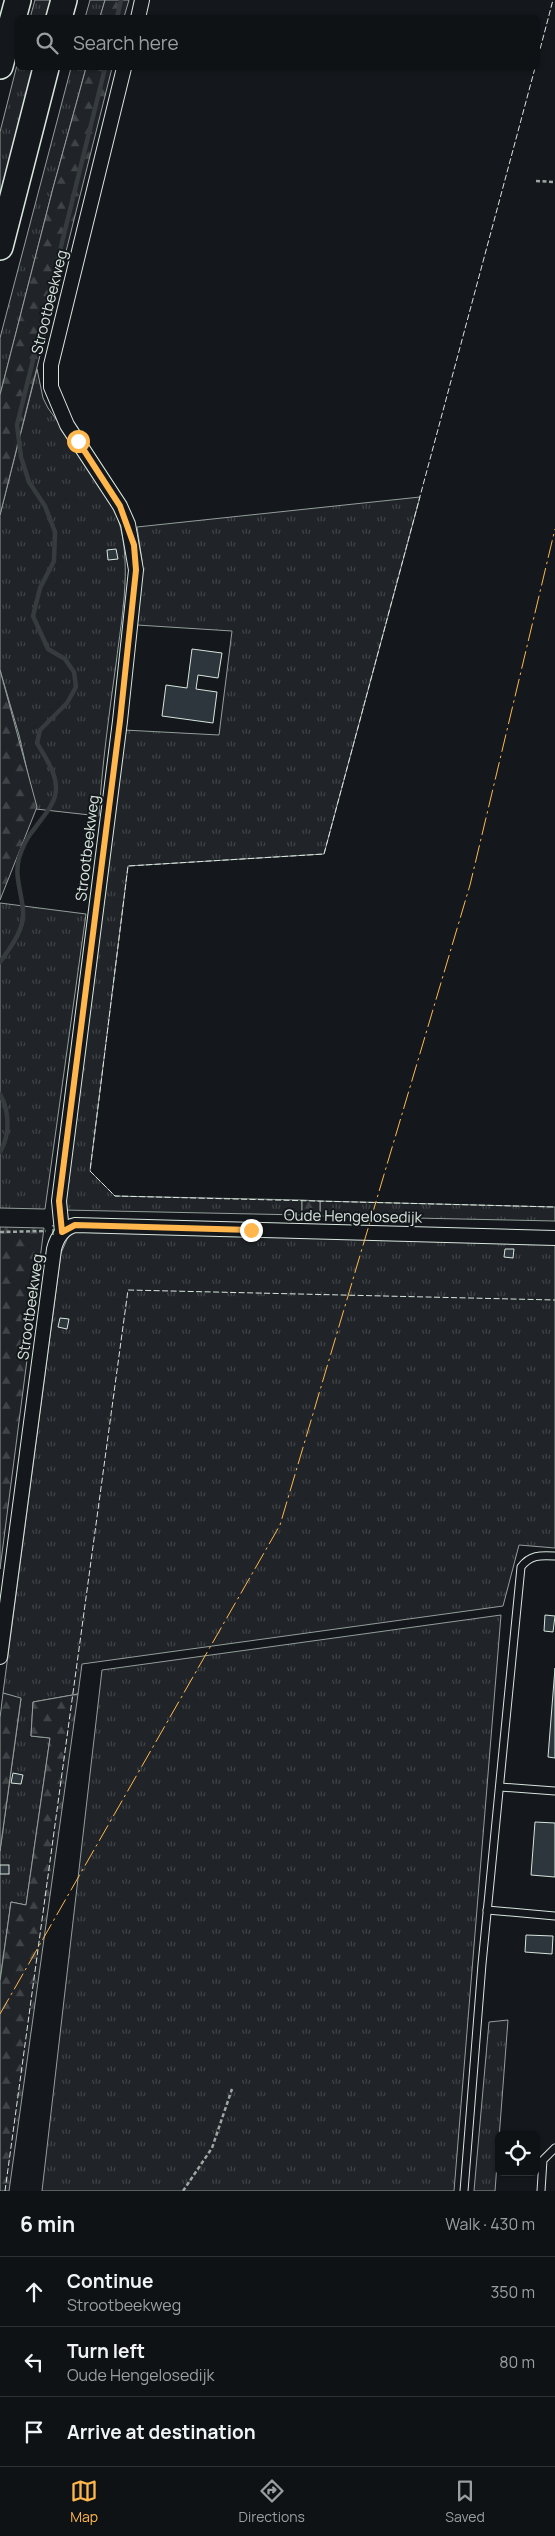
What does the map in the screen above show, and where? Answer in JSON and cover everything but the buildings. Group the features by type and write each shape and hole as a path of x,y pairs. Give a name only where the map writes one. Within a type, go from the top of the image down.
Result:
{"highway":[{"path":"0,66 18,0"},
{"path":"60,15 64,0"},
{"path":"0,247 45,70"}],"street":[{"path":"139,15 142,0"},
{"name":"Strootbeekweg","path":"0,1657 54,1248 62,1232 59,1201 120,721 136,570 128,524 120,506 67,425 52,387 51,365 124,70"},
{"name":"Oude Hengelosedijk","path":"62,1232 75,1225 555,1238"}],"lane":[{"path":"464,2191 487,1910 521,1567 527,1559 540,1555 555,1556"},
{"path":"500,1787 555,1791"},
{"path":"487,1910 555,1916"},
{"path":"541,2191 543,2160 555,2148"}],"path":[{"path":"536,181 555,182"},
{"path":"0,1232 62,1232"},
{"path":"183,2191 212,2148 232,2090"}],"green space":[{"path":"35,0 58,0 54,15 31,15"},
{"path":"90,0 105,0 101,15 86,15"},
{"path":"105,0 129,0 125,15 101,15"},
{"path":"16,70 40,70 0,229 0,132"},
{"path":"70,70 85,70 0,395 0,338"},
{"path":"85,70 111,70 0,515 0,395"},
{"path":"37,369 43,398 48,408 94,471 109,497 121,528 124,547 125,586 106,740 99,816 36,809 19,735 0,670 0,515"},
{"path":"420,497 324,854 128,866 90,1171 115,1196 302,1200 302,1215 63,1210 106,887 124,730 219,735 232,631 137,625 142,560 137,527"},
{"path":"0,670 37,807 0,900"},
{"path":"0,903 86,914 45,1209 0,1208"},
{"path":"302,1200 320,1201 320,1216 302,1215"},
{"path":"320,1201 555,1207 555,1221 320,1216"},
{"path":"0,1227 44,1228 0,1569"},
{"path":"78,1231 555,1242 555,1548 519,1545 503,1606 82,1664 78,1694 33,1702 31,1736 50,1738 26,1905 11,1902 0,1980 0,1851 21,1699 3,1693 61,1253 69,1235"},
{"path":"501,1615 454,2191 42,2191 102,1670"},
{"path":"3,1693 21,1698 0,1851 0,1718"},
{"path":"78,1694 9,2191 0,2191 0,1981 11,1902 26,1905 50,1738 31,1736 33,1702"},
{"path":"508,2020 500,2131 495,2131 495,2191 474,2191 489,2022"}],"waterway":[{"path":"118,15 121,0"},
{"path":"0,962 22,925 22,904 17,871 20,854 28,838 49,809 55,796 56,782 54,775 37,743 40,730 67,703 76,687 74,672 65,659 48,649 33,616 40,588 54,561 55,532 45,506 29,482 21,457 17,425 105,70"},
{"path":"0,1094 6,1108 8,1123 6,1138 0,1152"}],"fence":[{"path":"540,49 553,0"},
{"path":"534,70 324,854 128,866 90,1171 115,1196 555,1207"},
{"path":"53,1225 53,1235"},
{"path":"5,2191 128,1290 555,1300"}],"power":[{"path":"0,2014 280,1525 470,885 555,529"}],"route":[{"path":"78,441 120,506 134,545 136,570 120,721 59,1201 62,1232 75,1225 251,1230"}]}
